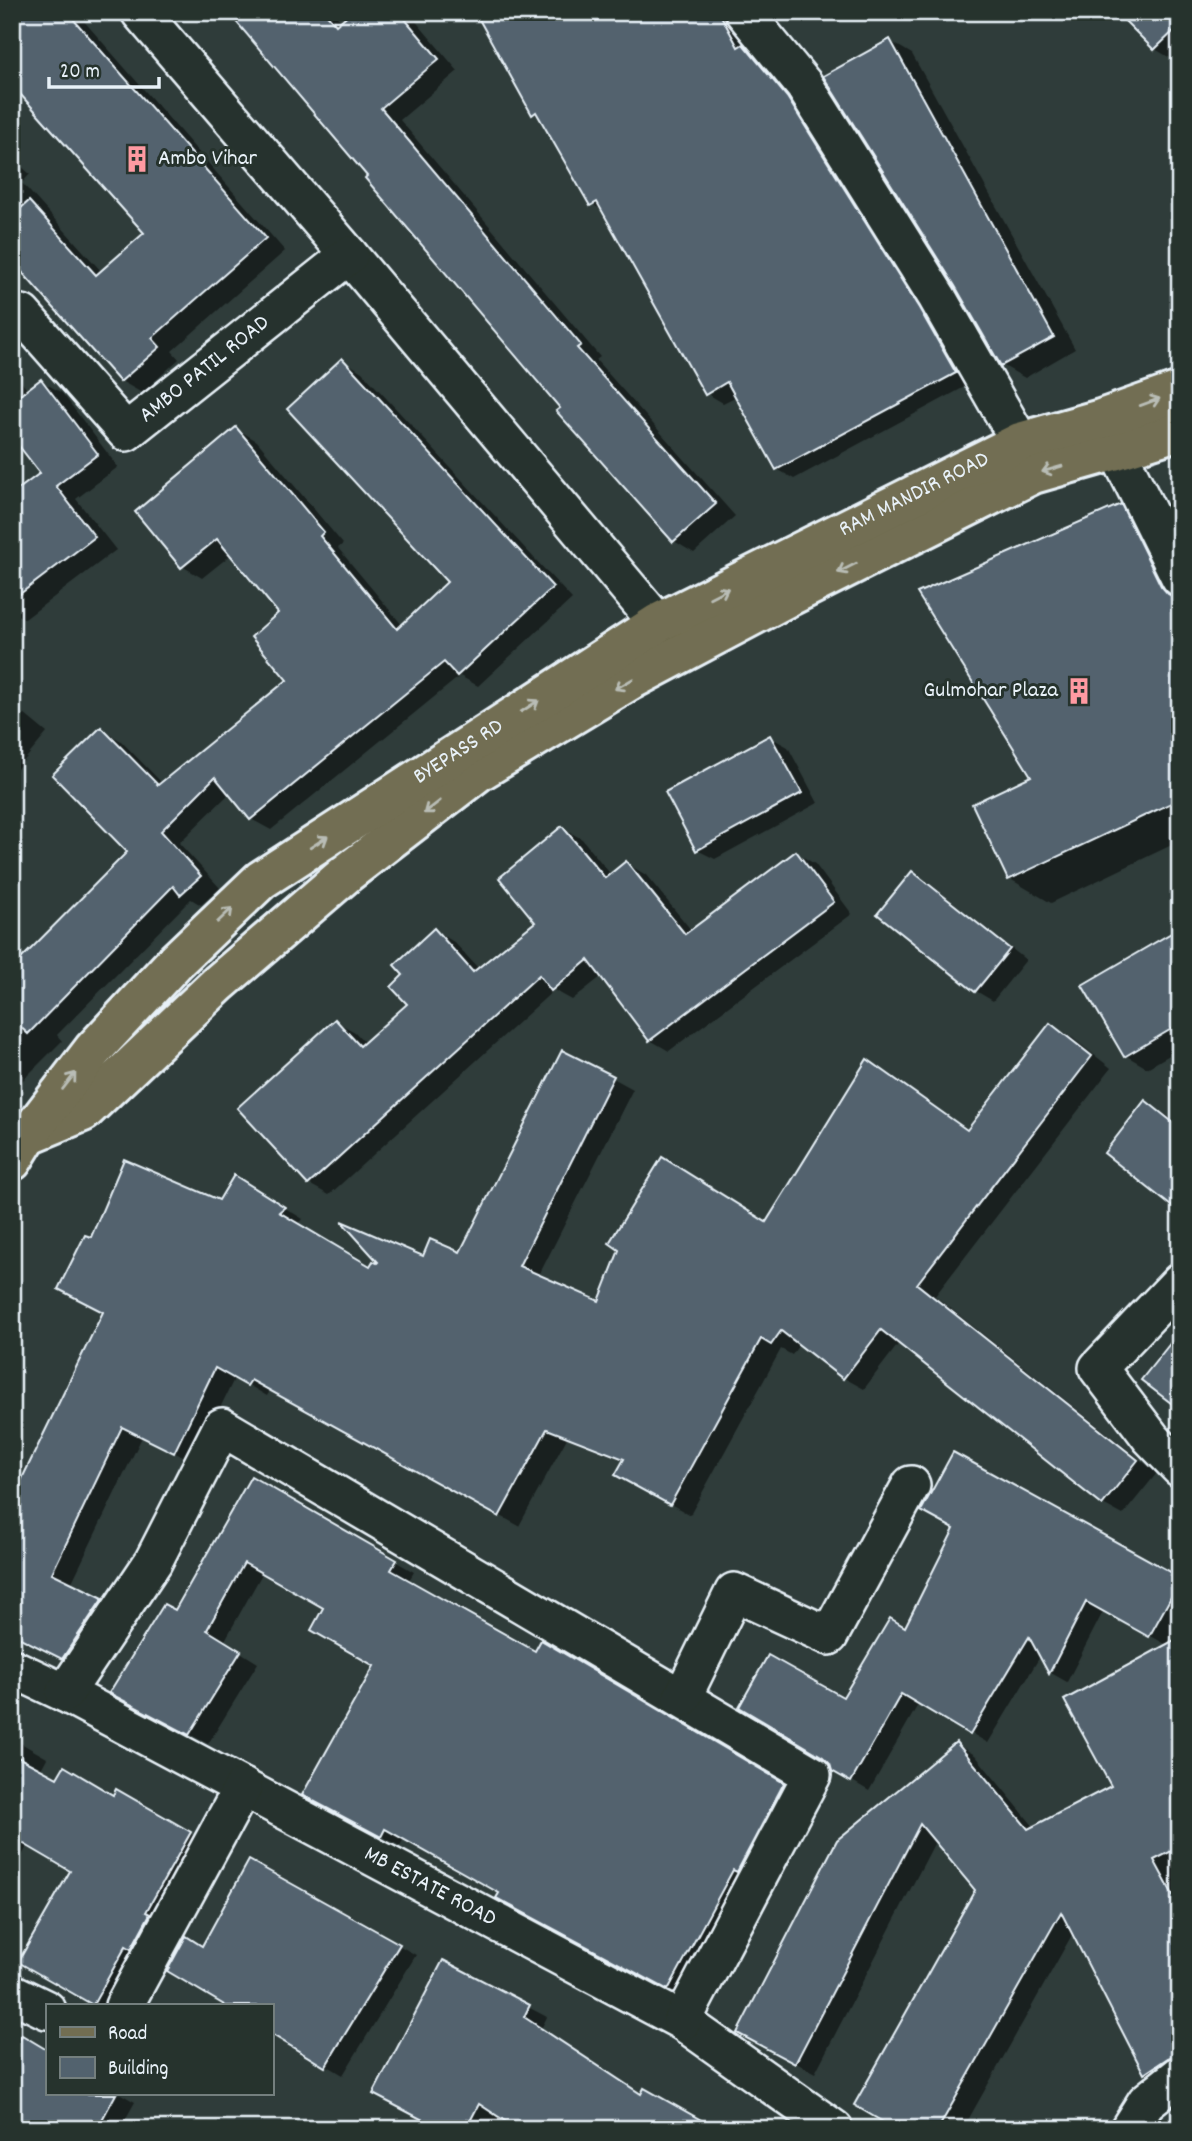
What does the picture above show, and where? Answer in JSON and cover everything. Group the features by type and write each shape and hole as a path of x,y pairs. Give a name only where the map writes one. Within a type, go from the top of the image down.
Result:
{"main road":[{"name":"RAM MANDIR ROAD","path":"658,623 1020,442 1109,435 1180,391"},
{"path":"20,1148 83,1112 219,983 347,873 478,772 672,658 1109,435 1180,430"},
{"name":"BYEPASS RD","path":"20,1148 93,1050 176,961 261,880 658,623"}],"street":[{"path":"140,12 349,255 658,623 672,658"},
{"path":"744,12 804,85 937,297 1020,442"},
{"name":"AMBO PATIL ROAD","path":"12,321 22,314 126,432 349,255"},
{"path":"1109,435 1180,577"},
{"path":"1180,1282 1098,1368 1151,1438 1180,1468"},
{"path":"65,1693 153,1562 222,1427 812,1775 682,2021"},
{"path":"681,1698 734,1592 829,1636 911,1485"},
{"name":"MB ESTATE ROAD","path":"12,1668 65,1693 682,2021 834,2129"},
{"path":"125,2004 243,1787"},
{"path":"12,1993 46,2010"},
{"path":"1129,2129 1146,2102 1180,2075"}],"building":[{"name":"Ambo Vihar","path":"12,12 67,12 266,238 152,338 160,347 120,382 12,261 12,216 29,201 96,275 144,233 12,85"},
{"path":"228,12 325,12 336,25 351,12 399,12 439,59 381,108 581,345 577,348 716,504 673,542 556,411 560,408"},
{"path":"475,12 719,12 738,47 743,44 787,97 919,308 956,373 776,470 727,382 705,395 597,202 590,206 536,112 532,115"},
{"path":"1116,12 1180,12 1180,25 1154,50"},
{"path":"890,39 1054,337 1001,366 955,286 823,76"},
{"path":"342,358 553,587 457,676 444,662 250,820 215,777 161,831 201,876 180,895 173,886 28,1034 12,1019 12,968 127,852 52,775 101,727 158,785 287,680 251,637 278,613 217,539 181,568 135,512 236,427 324,532 320,536 397,629 447,582 287,409"},
{"path":"41,379 98,454 56,486 95,537 12,600 12,494 40,473 12,437 12,401"},
{"name":"Gulmohar Plaza","path":"1121,504 1161,586 1180,606 1180,799 1008,880 972,804 1031,776 917,593"},
{"path":"770,735 802,793 696,851 665,792"},
{"path":"562,826 605,878 626,861 685,934 796,851 834,902 649,1041 588,960 551,991 539,975 308,1185 237,1108 335,1019 360,1046 407,1004 391,987 403,975 394,965 434,928 473,972 535,922 499,878"},
{"path":"912,871 1010,949 975,992 877,914"},
{"path":"1180,928 1180,1024 1124,1057 1082,985"},
{"path":"1050,1023 1092,1056 917,1284 1138,1460 1102,1505 881,1330 843,1379 781,1331 771,1345 761,1339 670,1505 615,1475 624,1459 547,1429 499,1517 251,1380 247,1386 215,1368 174,1453 122,1427 52,1573 103,1598 62,1659 12,1634 12,1499 103,1312 58,1289 85,1235 91,1237 124,1159 219,1200 234,1175 285,1207 279,1212 370,1266 373,1261 378,1262 341,1221 423,1256 430,1239 460,1252 562,1050 614,1076 519,1266 599,1301 619,1250 609,1243 662,1157 766,1222 867,1059 967,1130"},
{"path":"1145,1100 1180,1128 1180,1213 1104,1153"},
{"path":"1180,1331 1180,1410 1141,1380"},
{"path":"953,1452 1180,1577 1180,1581 1149,1637 1086,1602 1049,1674 1029,1637 970,1735 901,1694 851,1782 832,1771 830,1764 823,1757 739,1707 768,1655 843,1697 890,1618 905,1627 954,1529 921,1511"},
{"path":"251,1476 397,1560 391,1570 535,1651 541,1640 784,1783 737,1872 733,1870 668,1990 496,1898 499,1893 385,1829 381,1837 302,1795 374,1666 311,1630 323,1608 244,1563 207,1630 241,1651 189,1735 109,1693 164,1604 175,1610"},
{"path":"1180,1637 1180,1847 1154,1860 1180,1908 1180,2054 1168,2058 1144,2074 1061,1912 938,2129 895,2129 854,2105 975,1890 920,1824 795,2064 737,2033 837,1840 956,1742 1028,1829 1111,1786 1064,1700"},
{"path":"12,1754 57,1778 64,1766 113,1795 116,1789 191,1832 146,1912 150,1914 131,1949 126,1946 94,2004 18,1962 70,1871 12,1837"},
{"path":"249,1860 400,1944 325,2067 273,2035 273,2004 223,2004 167,1971 186,1936 202,1946"},
{"path":"443,1960 530,2005 524,2017 641,2094 644,2088 717,2129 517,2129 479,2104 466,2129 440,2129 373,2094"},
{"path":"22,2035 46,2049 46,2096 115,2096 97,2129 12,2129 12,2053"}],"place":[{"name":"Ambo Vihar","path":"137,159"},
{"name":"Gulmohar Plaza","path":"1079,691"}]}
